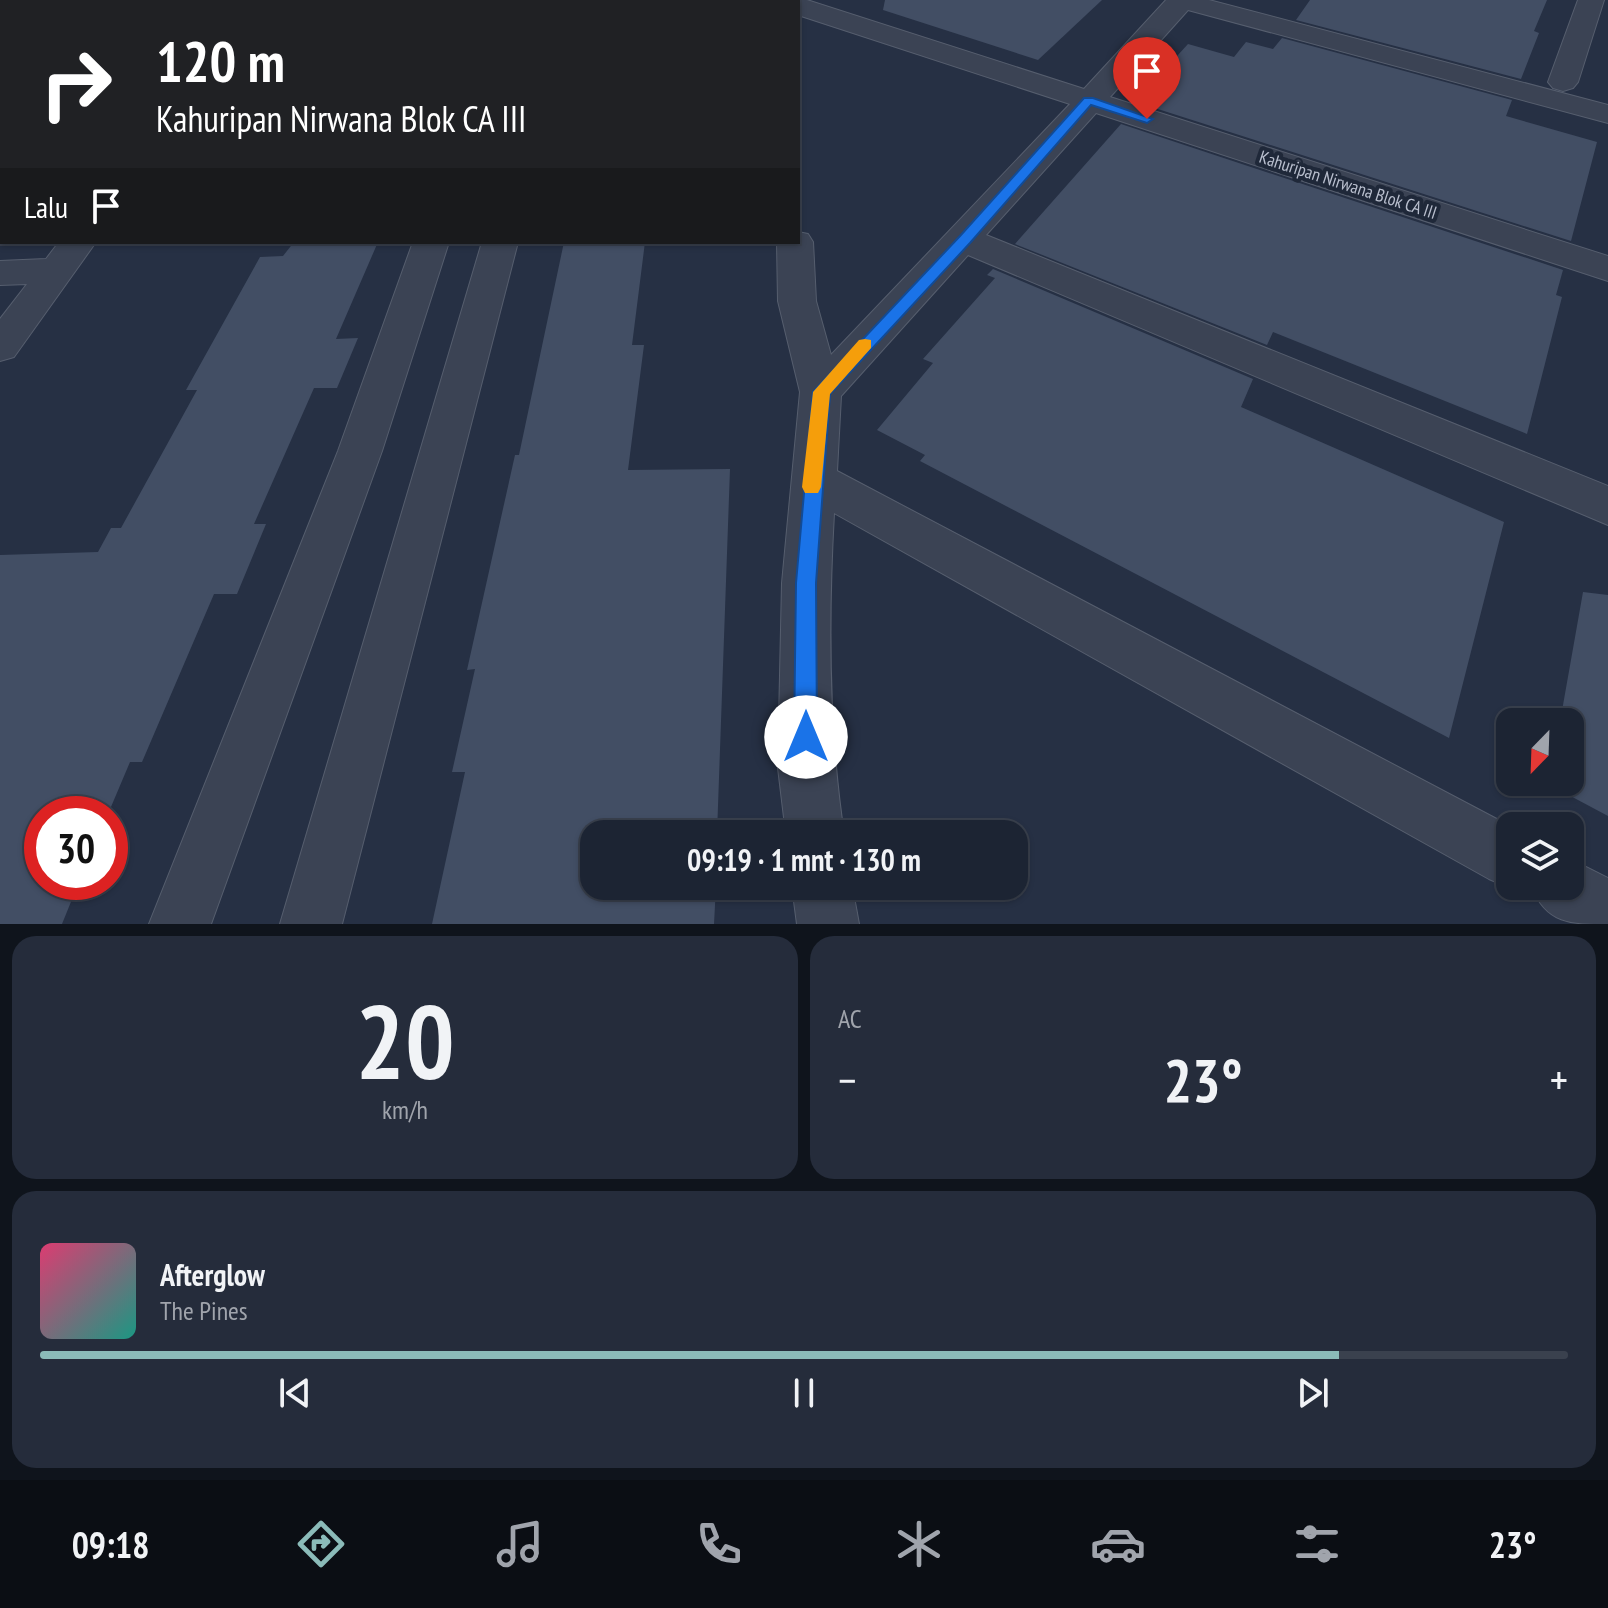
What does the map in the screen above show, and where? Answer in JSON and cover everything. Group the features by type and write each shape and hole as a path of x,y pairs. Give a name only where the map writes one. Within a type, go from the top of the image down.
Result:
{"street":[{"path":"821,392 965,240 1181,0 1608,114"},
{"path":"1256,0 1608,94"},
{"path":"1563,82 1591,0"},
{"name":"Kahuripan Nirwana Blok CA III","path":"800,7 1608,269"},
{"path":"965,240 1608,506"},
{"path":"0,347 76,244"},
{"path":"180,924 360,451 430,244"},
{"path":"311,924 499,244"},
{"path":"795,244 797,301 821,392 806,583 806,768 813,820"},
{"path":"0,273 56,271"},
{"path":"812,479 1496,850"},
{"path":"1584,898 1608,911"},
{"path":"824,900 828,924"}],"building":[{"path":"885,0 1102,0 1038,60 883,10"},
{"path":"1310,0 1547,0 1534,31 1539,33 1521,79 1296,20"},
{"path":"1282,38 1512,100 1506,116 1597,142 1571,241 1139,103 1149,92 1145,91 1188,44 1234,57 1246,42 1273,49"},
{"path":"1121,124 1563,270 1556,295 1562,297 1527,434 1273,332 1267,345 1015,244"},
{"path":"292,244 377,244 336,339 358,338 337,388 314,388 254,524 266,524 237,594 214,594 142,762 130,762 116,796 24,796 24,900 72,900 62,924 0,924 0,555 98,552 111,528 121,528 197,390 186,390 260,257 283,256"},
{"path":"564,244 645,244 632,345 644,345 628,470 730,469 717,820 580,820 580,900 715,900 714,924 432,924 465,772 452,772 475,669 467,670 515,455 519,455"},
{"path":"993,269 1253,379 1241,407 1504,522 1449,738 920,461 925,455 877,430 933,363 923,359 995,278 987,275"},
{"path":"1583,592 1608,595 1608,816 1570,796 1584,796 1584,708 1562,708"}],"slow traffic":[{"path":"812,487 821,392 865,344"}],"route":[{"path":"806,737 806,583 821,392 965,240 1089,100 1147,119"}]}
